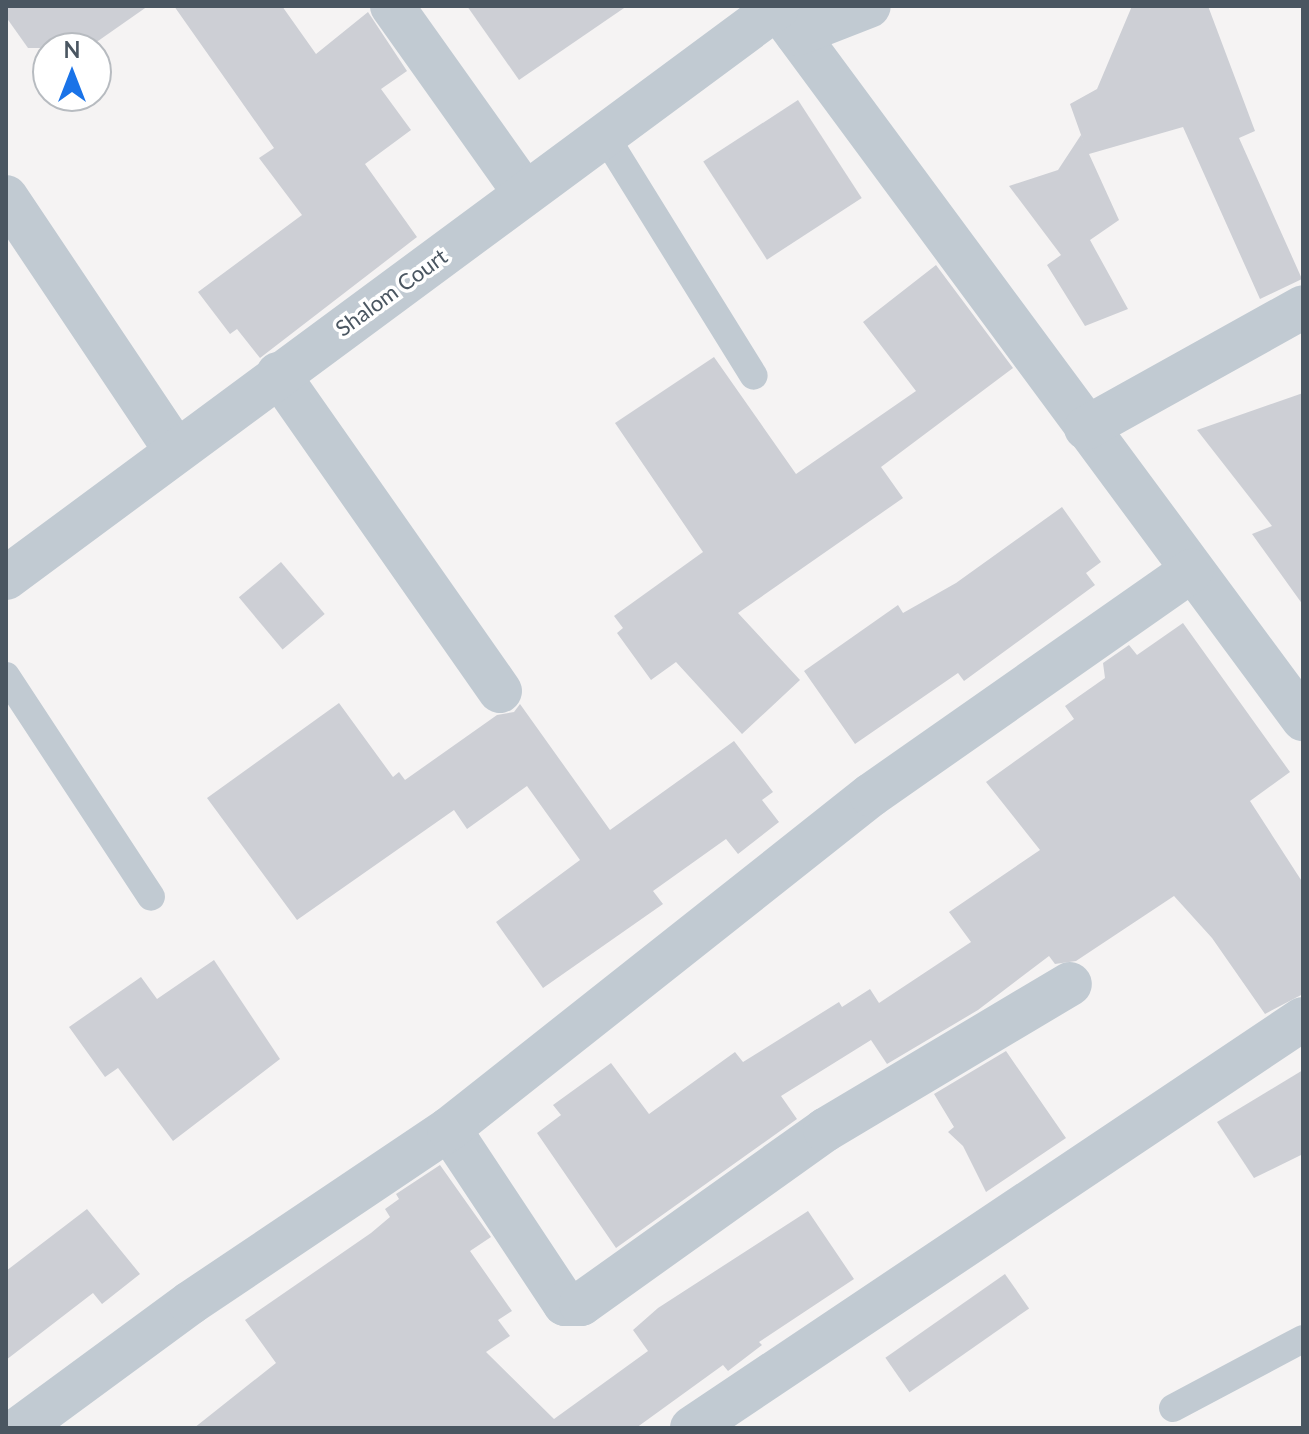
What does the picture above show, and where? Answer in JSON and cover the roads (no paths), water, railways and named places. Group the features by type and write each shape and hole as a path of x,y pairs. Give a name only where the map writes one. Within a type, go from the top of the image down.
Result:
{"street":[{"path":"392,6 525,193"},
{"name":"Shalom Court","path":"6,578 175,449 525,193 783,16 869,6"},
{"path":"783,16 1303,719"},
{"path":"6,197 175,449"},
{"path":"1086,428 1303,307"},
{"path":"278,374 500,691"},
{"path":"20,1428 190,1303 449,1129 871,795 1191,571"},
{"path":"449,1129 565,1304 581,1304 825,1130 1070,984"},
{"path":"692,1428 1303,1019"}],"lane":[{"path":"605,136 754,376"},
{"path":"6,676 151,897"},
{"path":"1173,1408 1303,1339"}]}
